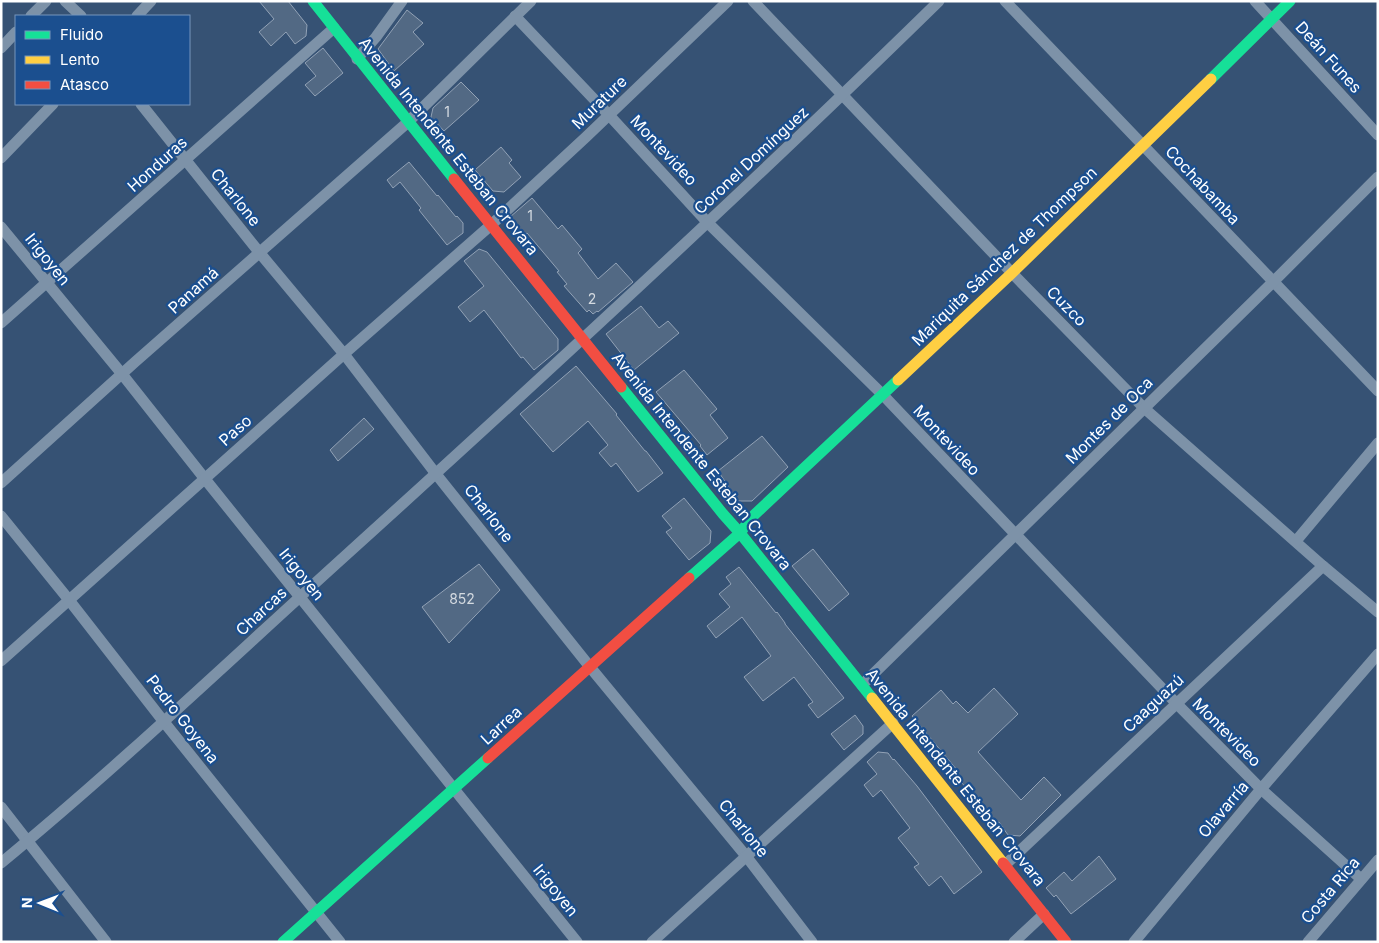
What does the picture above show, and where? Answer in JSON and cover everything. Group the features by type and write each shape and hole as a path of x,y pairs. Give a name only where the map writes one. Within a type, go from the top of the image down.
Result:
{"street":[{"path":"32,15 46,1"},
{"path":"65,1 80,15"},
{"path":"138,15 151,1"},
{"name":"Avenida Intendente Esteban Crovara","path":"313,1 408,122 893,723 1066,942"},
{"path":"357,58 376,37 402,1"},
{"name":"Panamá","path":"1,483 408,122 531,1"},
{"name":"Murature","path":"491,225 728,1"},
{"name":"Cuzco","path":"753,1 1012,273 1144,408 1378,612"},
{"name":"Coronel Domínguez","path":"583,339 842,96 939,1"},
{"name":"Cochabamba","path":"1005,1 1378,391"},
{"name":"Deán Funes","path":"1256,1 1378,135"},
{"name":"Mariquita Sánchez de Thompson","path":"740,533 752,517 1012,273 1290,1"},
{"name":"Montevideo","path":"516,16 708,223 883,396 1176,703 1261,789 1361,879"},
{"name":"Honduras","path":"1,323 334,28"},
{"path":"1,48 15,33"},
{"path":"1,158 52,105"},
{"name":"Charlone","path":"142,105 344,354 436,474 590,667 746,856 812,942"},
{"name":"Montes de Oca","path":"862,685 1378,178"},
{"name":"Paso","path":"1,660 491,225"},
{"name":"Irigoyen","path":"1,227 122,374 204,479 577,942"},
{"name":"Charcas","path":"1,863 164,722 583,339"},
{"path":"1296,541 1378,443"},
{"name":"Pedro Goyena","path":"1,516 340,942"},
{"name":"Larrea","path":"283,942 740,533"},
{"name":"Caaguazú","path":"1005,865 1323,566"},
{"name":"Olavarría","path":"1134,942 1261,789 1378,654"},
{"path":"652,942 893,723"},
{"path":"1,807 106,942"},
{"name":"Costa Rica","path":"1308,942 1378,860"},
{"path":"1014,942 1044,914"}],"building":[{"path":"259,1 288,1 307,25 306,36 295,44 286,32 271,46 259,32 274,19"},
{"path":"407,10 423,23 413,32 424,44 394,71 378,49"},
{"path":"323,48 343,73 315,96 305,85 316,76 305,63"},
{"path":"461,82 479,100 444,131 431,117 433,108"},
{"path":"501,147 512,160 509,163 521,177 504,192 493,191 475,170"},
{"path":"409,162 437,196 463,223 463,233 447,245 419,210 421,208 400,182 393,188 387,180"},
{"path":"532,198 558,229 562,225 582,249 578,253 598,279 616,263 633,282 598,312 593,314 589,310 587,312 564,286 567,284 557,272 559,271 527,233 522,237 510,223 510,217"},
{"path":"479,249 487,252 558,339 558,350 534,370 523,357 521,358 484,310 470,322 458,307 484,286 464,261"},
{"path":"641,306 659,328 668,321 679,333 634,370 606,334"},
{"path":"576,366 617,414 663,473 638,492 616,463 611,467 599,453 608,445 588,421 553,452 520,414"},
{"path":"684,370 717,409 710,415 728,438 707,455 701,445 656,392"},
{"path":"364,418 374,429 338,461 330,450"},
{"path":"762,436 788,467 752,501 738,501 718,471"},
{"path":"684,498 711,531 710,543 689,560 666,532 672,528 662,516"},
{"path":"813,549 849,594 829,611 792,566"},
{"path":"479,564 500,590 449,643 422,607"},
{"path":"739,567 777,612 844,698 818,718 808,705 813,702 794,677 763,701 744,677 771,656 742,617 716,638 707,626 730,607 719,594 731,584 726,577"},
{"path":"994,688 1018,714 978,752 1021,800 1044,777 1061,795 1020,836 1008,835 999,822 997,823 954,774 957,770 912,716 941,690 953,704 956,701 968,713"},
{"path":"855,715 863,726 863,734 844,750 831,734"},
{"path":"878,752 888,753 894,759 917,786 982,872 954,894 941,876 929,886 914,867 919,864 898,838 910,828 881,790 873,797 864,785 877,774 867,762"},
{"path":"1099,856 1116,879 1071,914 1056,895 1054,897 1046,888 1064,872 1072,881"}],"traffic: fast":[{"path":"313,1 454,179"},
{"path":"1211,79 1290,1"},
{"path":"689,578 740,533 752,517 898,380"},
{"path":"621,387 872,698"},
{"path":"283,942 488,758"}],"traffic: slow":[{"path":"898,380 1012,273 1211,79"},
{"path":"872,698 1003,863"}],"traffic: jam":[{"path":"454,179 621,387"},
{"path":"488,758 689,578"},
{"path":"1003,863 1066,942"}]}
